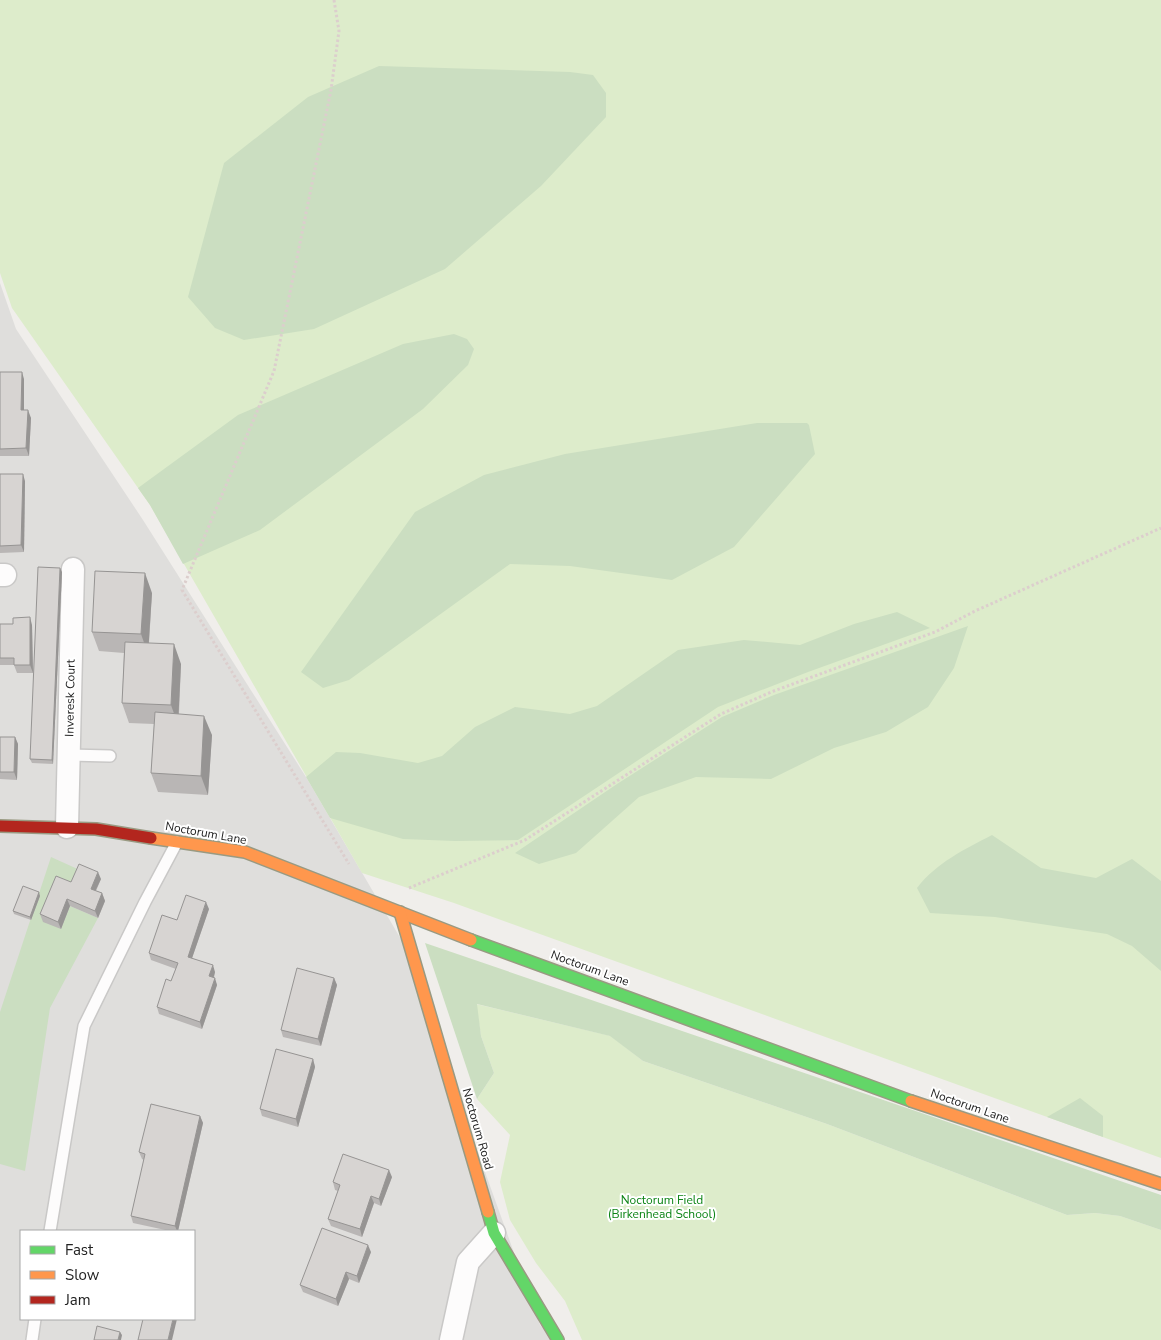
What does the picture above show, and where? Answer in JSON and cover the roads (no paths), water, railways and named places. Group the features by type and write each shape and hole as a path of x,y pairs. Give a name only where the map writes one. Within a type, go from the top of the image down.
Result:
{"street":[{"name":"Inveresk Court","path":"67,827 73,569"},
{"name":"Noctorum Lane","path":"0,826 96,829 244,852 400,912 920,1104 1161,1184"},
{"name":"Noctorum Road","path":"400,912 494,1234 558,1340"},
{"path":"451,1340 468,1262 494,1234"}],"lane":[{"path":"68,755 110,756"},
{"path":"50,1230 84,1026 177,842"},
{"path":"32,1340 36,1320"}],"park label":[{"name":"Noctorum Field (Birkenhead School)","path":"662,1207"}]}
